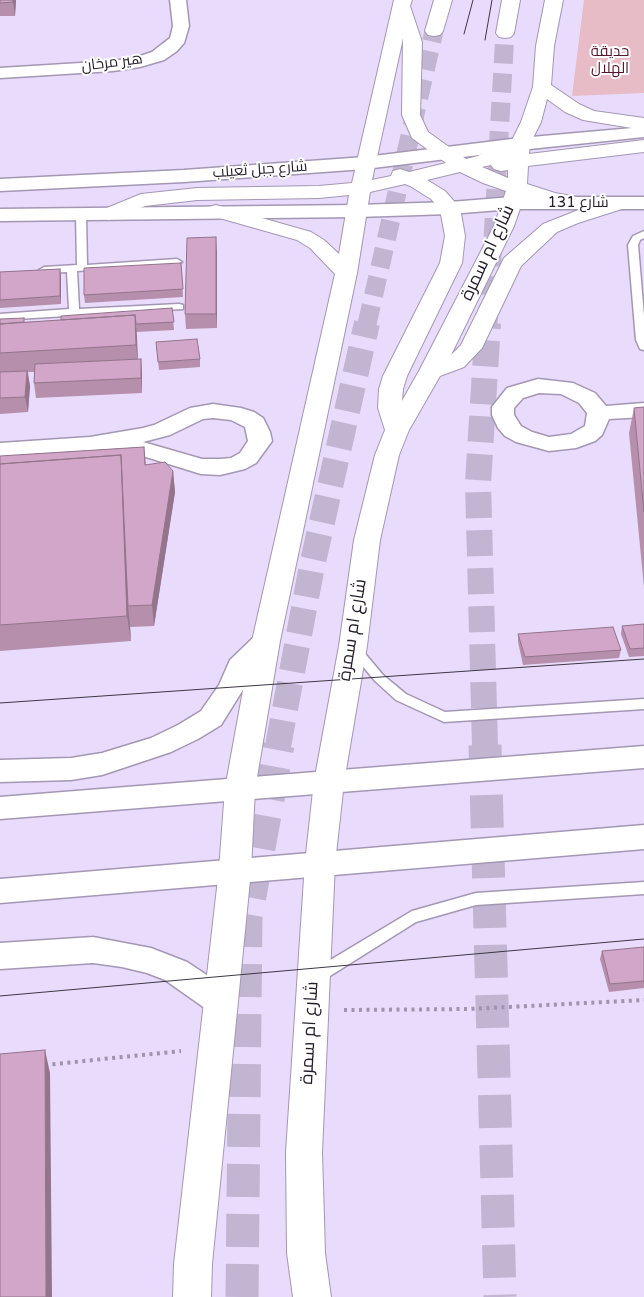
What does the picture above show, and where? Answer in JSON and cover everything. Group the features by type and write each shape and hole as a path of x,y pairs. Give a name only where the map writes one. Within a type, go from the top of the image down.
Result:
{"street":[{"name":"هير مرخان","path":"0,73 113,66 140,62 158,56 171,47 178,39 181,26 178,0"},
{"path":"434,31 443,0"},
{"path":"505,33 511,0"},
{"name":"شارع ام سمرة","path":"312,1297 306,1253 304,1152 320,863 329,782 352,646 366,540 387,455 397,430 431,371 504,226 514,195 519,153 532,122 542,87 545,46 554,0"},
{"path":"402,3 413,42 411,115 419,134 444,155 514,195"},
{"path":"192,1297 194,1255 234,870 240,789 266,641 346,273 365,163 402,3"},
{"path":"542,87 572,108 590,116 644,124"},
{"path":"109,214 141,200 197,194 319,192 415,182 468,169 519,153 644,132"},
{"path":"519,153 570,154 644,146"},
{"name":"شارع جبل ثعيلب","path":"0,185 184,176 365,163 444,155 519,153"},
{"path":"365,163 415,182 438,195 450,208 454,236 451,263 395,376 391,390 390,408 397,430"},
{"path":"357,211 415,182"},
{"path":"0,215 216,211 357,211 450,208 514,195 552,198 586,204"},
{"name":"شارع 131","path":"586,204 644,203"},
{"path":"431,371 456,362 471,348 512,263 536,239 550,228 571,219 618,204"},
{"path":"216,211 304,236 316,244 346,273"},
{"path":"598,413 644,410"},
{"path":"0,450 90,444 162,430 198,413 213,411 233,412 246,417 255,423 260,440 256,449 248,458 237,464 220,467 201,466 148,450 90,444"},
{"path":"0,771 71,769 102,764 161,745 188,732 212,718 231,688 239,667 266,641"},
{"path":"0,808 644,757"},
{"path":"0,891 644,837"},
{"path":"0,956 93,950 122,954 151,961 176,971 220,1001"}],"lane":[{"path":"74,312 81,214"},
{"path":"644,234 636,238 633,244 640,274 641,340 644,347"},
{"path":"36,271 177,262"},
{"path":"0,317 180,307"},
{"path":"352,646 379,678 401,697 444,717 644,704"},
{"path":"312,995 412,917 476,899 644,888"}],"path":[{"path":"312,995 469,1009 644,1000"},
{"path":"39,1066 187,1050"}],"green space":[{"name":"حديقة الهلال","path":"584,0 644,0 644,93 572,96"}],"building":[{"path":"0,0 13,0 13,2 0,3"},
{"path":"216,237 216,314 185,314 187,238"},
{"path":"181,263 183,289 84,295 84,268"},
{"path":"60,269 60,296 0,300 0,272"},
{"path":"172,308 174,322 136,324 135,315 61,320 61,316"},
{"path":"135,315 136,345 0,353 0,324"},
{"path":"24,318 24,322 0,324 0,319"},
{"path":"197,339 200,359 158,362 156,342"},
{"path":"141,359 141,378 34,383 35,364"},
{"path":"27,371 25,397 0,398 0,372"},
{"path":"644,407 644,512 634,408"},
{"path":"144,447 145,465 165,462 173,471 152,605 128,606 121,455 0,464 0,456"},
{"path":"121,455 127,616 0,625 0,464"},
{"path":"644,624 644,648 630,649 622,626"},
{"path":"613,627 621,650 525,657 518,634"},
{"path":"644,947 644,981 610,984 602,951"},
{"path":"45,1050 46,1297 0,1297 0,1054"}],"tunnel":[{"path":"367,324 434,31"},
{"path":"488,324 505,33"},
{"path":"278,746 312,566 367,323"},
{"path":"485,746 478,483 488,323"},
{"path":"242,1297 246,917 278,745"},
{"path":"485,745 500,1297"}],"tram line":[{"path":"464,34 473,0"},
{"path":"485,40 492,0"},
{"path":"0,703 644,659"},
{"path":"0,996 644,939"}]}
